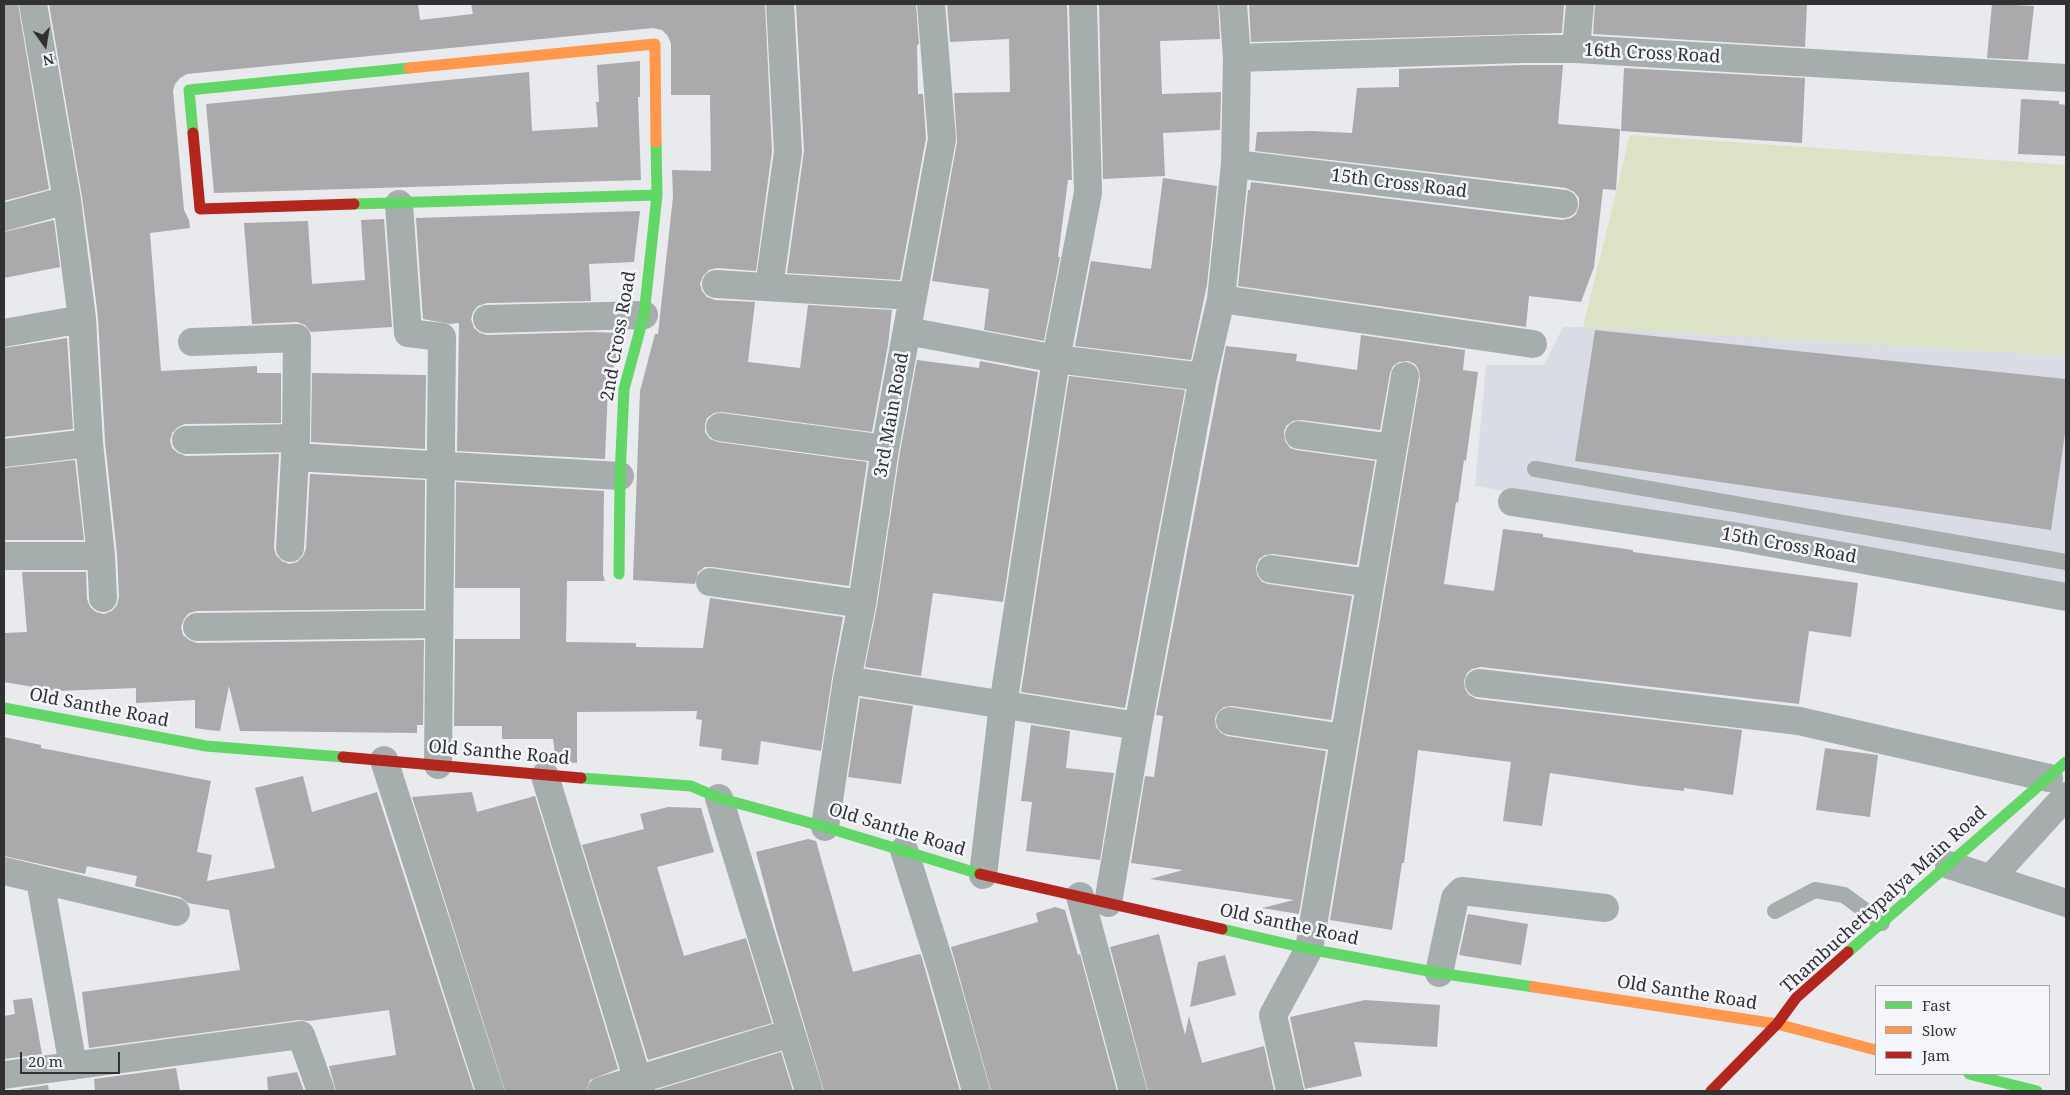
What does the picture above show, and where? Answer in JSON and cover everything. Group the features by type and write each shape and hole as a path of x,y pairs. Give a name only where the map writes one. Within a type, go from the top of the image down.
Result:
{"street":[{"path":"33,4 67,200 82,319 89,443 101,556 103,598"},
{"path":"769,287 788,152 780,4"},
{"name":"3rd Main Road","path":"825,827 847,680 862,604 885,449 942,138 931,4"},
{"path":"983,874 1003,705 1056,359 1088,193 1083,4"},
{"path":"1108,903 1138,726 1203,377 1221,299 1235,164 1237,58 1233,4"},
{"path":"1576,49 1580,4"},
{"name":"2nd Cross Road","path":"399,204 200,209 189,90 655,44 657,195 644,316 624,388 620,476 620,574"},
{"name":"16th Cross Road","path":"1237,58 1576,49 2066,78"},
{"name":"15th Cross Road","path":"1235,164 1564,204"},
{"path":"438,765 442,337 408,333 399,204 657,195"},
{"path":"4,217 67,200"},
{"path":"716,284 913,296"},
{"path":"1221,299 1533,344"},
{"path":"487,319 644,316"},
{"path":"4,333 82,319"},
{"path":"907,331 1056,359 1203,377"},
{"path":"192,342 297,338 296,447 290,548"},
{"path":"1290,1091 1274,1015 1309,949 1405,376"},
{"path":"720,427 885,449"},
{"path":"1299,435 1393,448"},
{"path":"186,440 296,447 440,466 620,476"},
{"path":"4,453 89,443"},
{"name":"15th Cross Road","path":"1512,502 1733,536 2066,597"},
{"path":"4,556 101,556"},
{"path":"1271,569 1370,583"},
{"path":"710,582 862,604"},
{"path":"197,628 439,624"},
{"path":"847,680 1138,726"},
{"path":"1479,682 1799,721 2060,779 1991,878"},
{"name":"Old Santhe Road","path":"4,708 206,746 384,760 545,776 691,786 719,798 983,874 1309,949 1439,973 1777,1024 1875,1050"},
{"path":"1230,721 1344,738"},
{"path":"384,760 490,1091"},
{"path":"545,776 640,1086"},
{"name":"Thambuchettypalya Main Road","path":"1712,1091 1777,1024 1796,998 1949,865 2060,779"},
{"path":"719,798 809,1091"},
{"path":"904,850 976,1091"},
{"path":"1949,865 2066,904"},
{"path":"4,871 176,912"},
{"path":"40,880 58,1075"},
{"path":"1439,973 1455,898 1462,891 1605,908"},
{"path":"1080,896 1133,1091"},
{"path":"601,1091 640,1086 791,1033"},
{"path":"4,1075 58,1075 301,1035 320,1091"},
{"path":"1973,1075 2036,1091"}],"lane":[{"path":"1536,469 2066,562"},
{"path":"1775,911 1815,890 1844,895 1882,924"}],"shaded area":[{"path":"1563,327 2066,356 2066,584 1475,486 1486,365 1544,365"}],"green space":[{"path":"1630,135 2066,165 2066,356 1583,327"}],"building":[{"path":"4,4 18,4 49,189 4,201"},
{"path":"49,4 418,4 420,20 473,14 471,4 765,4 772,151 756,271 717,268 709,270 703,276 700,284 702,291 707,297 715,300 755,302 748,362 800,368 808,305 892,310 888,345 872,432 722,412 714,413 707,418 705,432 710,439 718,442 867,462 849,586 712,567 705,567 698,572 695,584 633,580 640,391 655,334 658,334 673,197 672,170 711,171 710,95 671,95 671,44 668,36 662,30 653,28 187,74 175,84 173,91 184,210 189,220 190,228 150,233 161,371 257,366 257,373 281,373 281,423 185,424 178,427 172,433 170,441 172,448 186,456 279,454 274,548 276,555 282,561 289,564 297,562 303,556 306,549 310,474 425,480 424,609 197,611 189,613 184,619 181,627 183,635 197,643 424,640 423,725 417,725 417,733 240,731 229,686 220,731 208,730 195,728 195,700 136,703 136,688 57,691 4,682 4,633 27,632 22,572 86,572 87,599 90,607 96,612 104,614 112,611 117,605 119,597 117,554 105,442 98,318 82,197"},
{"path":"796,4 916,4 919,44 917,45 918,94 923,94 926,138 900,280 787,273 804,151"},
{"path":"947,4 1067,4 1072,180 1068,180 1058,257 1060,257 1044,341 984,330 989,289 932,281 957,142 954,93 1010,92 1009,39 950,42"},
{"path":"1099,4 1218,4 1220,39 1160,41 1162,94 1221,92 1220,130 1163,133 1165,176 1103,179"},
{"path":"1249,4 1564,4 1562,33 1251,42"},
{"path":"1595,4 1807,4 1805,47 1593,34"},
{"path":"1992,4 2034,6 2028,60 1987,58"},
{"path":"640,61 640,97 638,97 641,180 214,193 206,104 529,72 532,131 598,127 596,102 599,102 597,65"},
{"path":"1563,65 1558,124 1620,129 1616,190 1603,189 1594,267 1581,302 1529,296 1526,327 1238,286 1248,190 1250,190 1251,182 1562,220 1571,218 1576,214 1579,198 1574,192 1566,188 1255,151 1257,132 1313,131 1352,133 1357,88 1399,87 1399,69"},
{"path":"1624,68 1805,78 1802,143 1621,131"},
{"path":"2021,99 2059,101 2059,104 2066,105 2066,156 2018,154"},
{"path":"1163,178 1217,186 1207,285 1191,360 1075,346 1091,261 1151,269"},
{"path":"640,211 634,262 589,264 591,301 487,303 478,306 473,312 471,319 474,328 480,333 487,335 623,333 608,388 605,459 457,451 459,323 450,324 423,319 416,218"},
{"path":"384,219 392,327 311,332 305,325 297,322 252,324 244,223 308,221 312,284 365,280 361,220"},
{"path":"54,220 60,267 4,278 4,232"},
{"path":"1595,330 2066,379 2066,427 2051,530 1575,461"},
{"path":"1361,335 1465,350 1463,370 1478,372 1466,461 1464,460 1458,503 1456,502 1444,584 1494,591 1503,529 1543,534 1543,537 1633,550 1633,552 1858,583 1851,637 1809,631 1799,704 1481,667 1472,669 1467,673 1464,681 1465,689 1469,695 1477,699 1742,730 1733,795 1684,788 1684,791 1640,786 1550,773 1542,826 1503,821 1511,762 1418,750 1404,863 1402,863 1392,930 1330,920 1420,379 1419,370 1415,364 1408,361 1399,362 1393,366 1390,373 1380,430 1301,420 1293,421 1286,426 1284,432 1285,441 1290,448 1296,450 1375,461 1357,565 1273,554 1265,555 1259,559 1256,566 1257,575 1262,582 1268,584 1352,596 1331,720 1232,706 1224,707 1215,718 1216,727 1227,736 1326,751 1299,914 1262,908 1294,900 1150,879 1183,870 1131,863 1145,776 1154,777 1163,716 1156,715 1226,346 1297,354 1296,361 1357,370"},
{"path":"67,338 73,429 4,437 4,348"},
{"path":"917,360 979,368 980,361 1038,372 1003,602 933,593 921,676 865,667 877,606 900,452"},
{"path":"312,373 426,375 425,449 311,442"},
{"path":"1069,376 1185,390 1125,708 1021,692"},
{"path":"75,460 84,540 4,540 4,468"},
{"path":"456,482 604,491 603,574 605,581 567,581 566,642 636,643 636,647 703,648 710,598 843,617 821,751 761,741 758,765 721,760 722,749 699,746 702,720 696,719 697,711 577,712 577,763 556,761 553,739 502,739 502,726 454,726 455,639 520,639 520,588 455,588"},
{"path":"860,698 913,706 901,784 848,777"},
{"path":"1031,725 1070,731 1066,768 1114,773 1100,860 1026,851 1032,802 1021,801"},
{"path":"4,737 41,745 41,748 211,781 197,852 212,855 207,881 275,868 255,788 303,776 312,812 377,792 474,1091 336,1091 329,1066 396,1055 389,1010 89,1048 82,992 240,970 229,910 188,903 180,897 135,886 137,876 87,866 85,874 4,856"},
{"path":"1825,748 1878,755 1870,817 1816,810"},
{"path":"472,792 477,812 535,796 618,1069 590,1080 586,1091 505,1091 412,797"},
{"path":"668,807 701,808 714,852 657,867 684,956 746,938 772,1023 648,1060 582,845 644,829 640,814"},
{"path":"808,839 816,841 853,972 921,955 960,1091 824,1091 776,929 756,852"},
{"path":"1055,907 1065,910 1078,955 1080,954 1117,1091 991,1091 951,947 1038,922 1036,913"},
{"path":"1468,914 1528,924 1521,965 1459,955"},
{"path":"1159,934 1185,1035 1189,1016 1202,1063 1264,1046 1274,1091 1148,1091 1110,947"},
{"path":"1225,955 1236,995 1190,1007 1198,962"},
{"path":"32,998 42,1054 4,1059 4,1016 15,1014 13,1000"},
{"path":"1365,1000 1440,1005 1437,1047 1354,1042 1362,1076 1305,1089 1290,1017"},
{"path":"781,1052 793,1091 656,1091 656,1090"},
{"path":"176,1068 180,1091 95,1091 94,1079"},
{"path":"297,1072 304,1091 268,1091 267,1077"},
{"path":"48,1085 49,1091 21,1091 20,1089"}],"traffic: fast":[{"path":"193,133 189,90 409,68"},
{"path":"619,574 620,476 624,389 644,315 657,195 656,142"},
{"path":"354,204 657,195"},
{"path":"4,708 206,746 343,757"},
{"path":"1848,952 2066,762"},
{"path":"581,778 691,786 719,798 825,827 980,874"},
{"path":"1222,929 1309,949 1439,973 1534,987"},
{"path":"1973,1075 2037,1091"}],"traffic: slow":[{"path":"409,68 655,44 656,142"},
{"path":"1534,987 1777,1024 1875,1050"}],"traffic: jam":[{"path":"193,133 200,209 354,204"},
{"path":"343,757 581,778"},
{"path":"980,874 1222,929"},
{"path":"1711,1091 1777,1024 1796,998 1848,952"}]}
